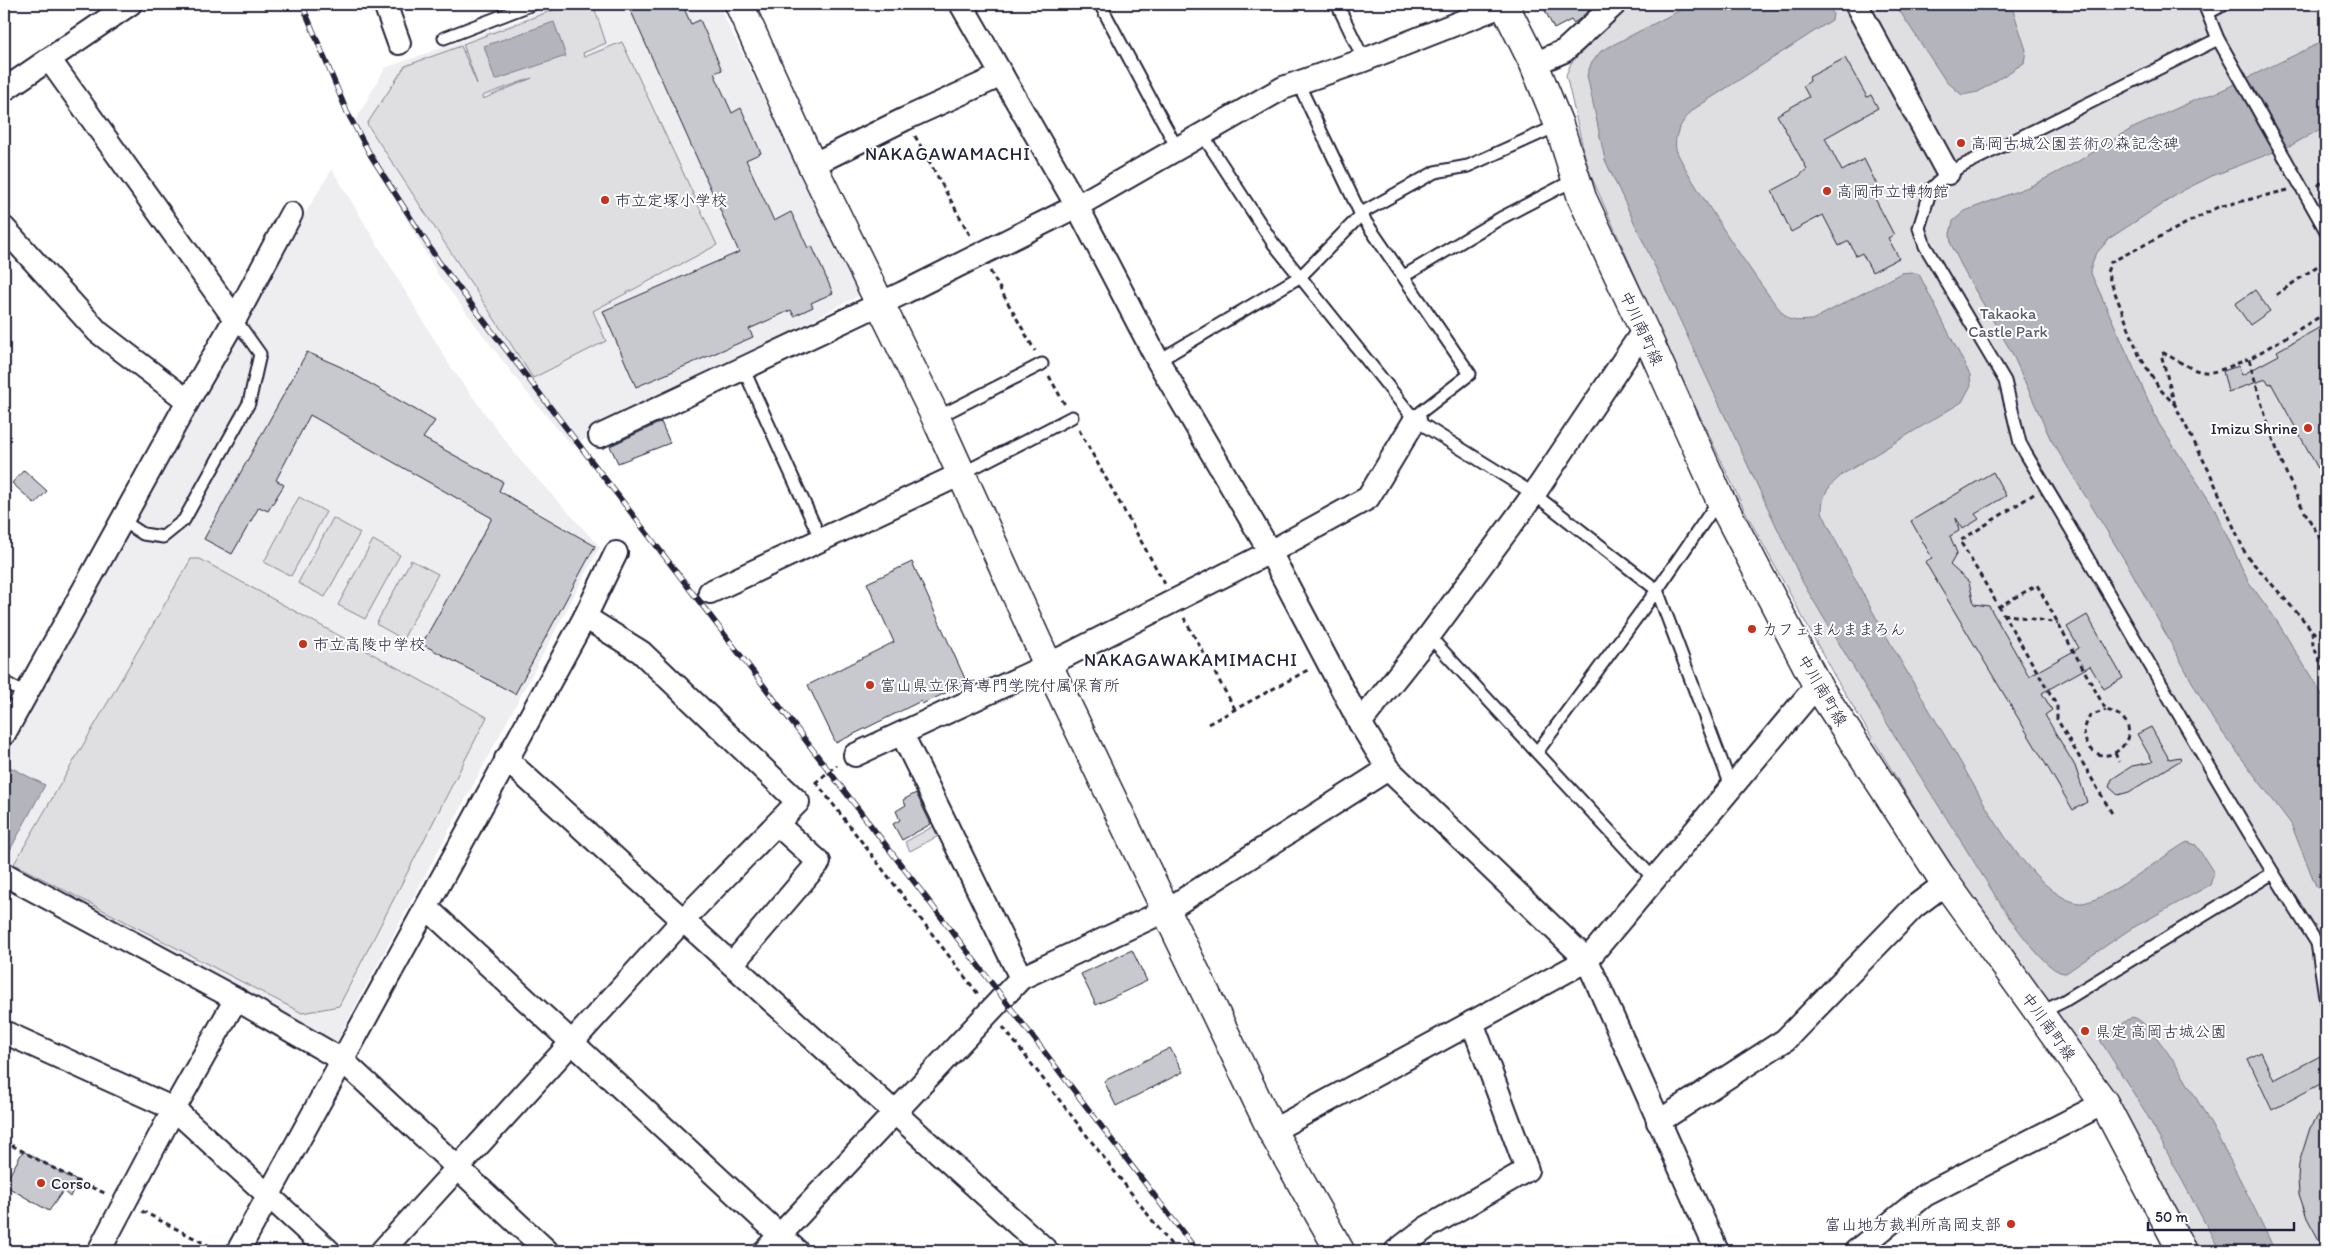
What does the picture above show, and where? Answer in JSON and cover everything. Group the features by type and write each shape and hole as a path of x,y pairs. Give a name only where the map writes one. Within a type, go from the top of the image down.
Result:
{"main road":[{"path":"739,4 812,165 936,418 1048,665 1272,1131 1340,1251"},
{"name":"中川南町線","path":"1504,5 1534,64 1559,125 1582,198 1720,499 1817,685 1946,883 2104,1102 2182,1251"}],"street":[{"path":"4,90 49,59 105,11 130,4"},
{"path":"385,4 399,43"},
{"path":"961,4 1077,206 1158,362 1270,552 1360,723 1388,769 1586,960 1717,1251"},
{"path":"1534,64 1564,51 1615,4"},
{"path":"1856,4 1948,173"},
{"path":"600,436 633,416 743,368 879,304 1077,206 1282,88 1364,60 1504,5"},
{"path":"49,59 236,320"},
{"path":"812,165 905,119 1002,75"},
{"path":"4,734 188,400 236,320 291,214"},
{"path":"4,228 98,332 188,400"},
{"path":"1360,723 1429,636 1534,494 1644,330"},
{"path":"855,755 1048,665 1270,552 1368,498 1415,420"},
{"path":"710,592 961,474"},
{"path":"238,1251 585,617 616,553"},
{"path":"382,1251 684,919 798,802 641,652 585,617"},
{"path":"1272,1131 1586,960 1817,685"},
{"path":"902,734 1020,978"},
{"path":"506,759 733,963 1047,1251"},
{"path":"773,1243 1020,978 1166,910 1388,769"},
{"path":"733,963 819,862 777,824"},
{"path":"4,874 236,999 342,1060 547,1251"},
{"path":"1658,1122 1785,1040 1914,907 1946,883"},
{"path":"427,908 571,1042 773,1243 797,1251"},
{"path":"99,1251 174,1109 236,999"},
{"path":"1396,1251 1426,1228 1527,1170 1472,1022"},
{"path":"4,1032 174,1109 329,1251"},
{"path":"1856,1251 1925,1195 2104,1102"}],"lane":[{"path":"444,38 533,4"},
{"path":"1100,4 1177,148"},
{"path":"1336,4 1364,60"},
{"path":"2225,4 2206,8 2218,39 2326,231"},
{"path":"2218,39 1948,173 1931,189 1919,228 1925,246 2005,381 2020,443 2026,454 2100,576 2200,752 2273,873 2322,943 2326,1003"},
{"path":"1298,83 1361,215 1470,374 1415,420"},
{"path":"1158,362 1301,276 1361,215 1435,172 1468,166 1559,125"},
{"path":"1202,134 1274,243 1415,420 1534,494 1657,590 1731,786"},
{"path":"1404,276 1501,218 1576,179"},
{"path":"123,521 142,534 163,537 184,520 249,403 260,354 236,320"},
{"path":"936,418 1042,364"},
{"path":"743,368 821,540"},
{"path":"961,474 1072,417"},
{"path":"1537,752 1657,590 1720,499"},
{"path":"1429,636 1654,879"},
{"path":"4,682 26,694"},
{"path":"2040,1013 2064,1001 2273,873"}],"path":[{"path":"2175,405 2159,388 2139,355 2109,277 2108,266 2111,262 2218,207 2300,186"},
{"path":"2276,295 2326,260"},
{"path":"2326,313 2249,359 2216,373 2202,373 2164,352 2161,354 2175,405 2208,471 2246,555 2312,631 2326,640"},
{"path":"2249,359 2270,437 2298,499 2326,546"},
{"path":"2034,494 1960,541 2057,705 2057,719 2113,815"},
{"path":"1998,607 2037,585 2106,710"},
{"path":"2002,614 2059,623"},
{"path":"2312,631 2313,645 2326,676"},
{"path":"1208,724 1326,660"},
{"path":"2106,710 2117,712 2124,719 2128,728 2128,738 2123,747 2115,753 2097,753 2085,741 2084,732 2090,716 2106,710"},
{"path":"2115,753 2119,762"},
{"path":"798,802 827,771 855,755"}],"shaded area":[{"name":"市立定塚小学校","path":"554,4 718,4 860,295 572,446 524,389 438,275 353,125 385,68 519,20"},
{"path":"1692,4 1828,4 1833,14 1832,20 1694,109 1683,122 1676,137 1676,149 1693,182 1780,310 1792,320 1812,320 1901,273 1912,272 1919,274 1970,375 1971,385 1962,402 1843,474 1827,490 1823,500 1822,512 1852,573 1885,633 1987,808 2005,837 2030,869 2049,888 2071,901 2079,903 2102,896 2187,842 2196,845 2214,873 2210,885 2129,930 2066,973 2059,972 2043,960 2008,916 1883,717 1803,583 1605,160 1587,75 1591,64 1601,51"},
{"path":"1895,4 2011,4 2026,50 2024,63 1978,92 1962,95 1945,80"},
{"path":"554,22 566,56 495,80 484,46"},
{"path":"2326,40 2326,126 2292,145 2212,176 2184,190 2110,238 2095,255 2090,271 2159,424 2213,506 2248,581 2275,618 2326,701 2326,895 2316,886 2291,824 2213,720 2130,569 2050,438 2012,353 1965,273 1951,244 1950,234 1953,221 1965,211 2033,185 2077,162 2131,129 2220,91"},
{"name":"市立高陵中学校","path":"332,169 452,369 519,459 600,547 333,1048 4,873 4,742 190,405"},
{"path":"10,767 45,785 10,850 4,847 4,779"},
{"path":"2132,1017 2147,1027 2188,1084 2231,1162 2275,1251 2220,1251 2146,1113 2100,1040"}],"green space":[{"path":"569,4 593,4 606,43 583,53 584,57 622,42 717,245 593,311 606,341 533,378 367,124 405,66 461,46 477,84 463,44","holes":["532,78 483,99 482,96"]},
{"name":"Takaoka Castle Park","path":"1631,4 2326,4 2326,1251 2198,1251 2120,1109 2053,1007 1960,882 1835,677 1745,511 1662,336 1588,169 1566,75 1571,63"},
{"path":"299,497 326,512 291,576 264,562"},
{"path":"333,518 360,533 325,597 298,583"},
{"path":"373,540 400,555 365,619 338,605"},
{"path":"191,559 200,559 487,717 339,1006 302,1013 14,864"},
{"path":"411,560 438,574 403,639 376,624"},
{"path":"943,821 946,832 910,851 905,842"}],"building":[{"path":"641,4 682,4 691,24 700,20 722,70 714,73 732,113 741,108 761,153 746,160 774,221 791,212 808,248 812,246 833,293 811,303 813,307 794,316 791,310 749,329 753,337 636,387 603,311 739,252 630,9"},
{"path":"1542,4 1596,4 1577,21 1573,23 1571,20 1554,29"},
{"path":"1845,58 1867,97 1871,95 1878,108 1825,138 1842,171 1864,159 1877,185 1870,189 1894,235 1888,238 1899,258 1872,272 1862,253 1856,256 1849,241 1839,246 1823,215 1791,232 1772,191 1798,177 1807,169 1777,115 1809,97 1803,86 1810,81 1809,77"},
{"path":"2255,290 2270,311 2250,325 2235,304"},
{"name":"Imizu Shrine","path":"2326,324 2326,483 2271,383 2269,384 2266,379 2228,392 2223,371 2239,366 2242,375 2279,355 2277,351"},
{"path":"307,352 341,367 435,421 423,438 503,482 499,491 595,546 515,694 422,644 492,518 310,415 276,480 284,485 268,511 259,507 232,554 204,539"},
{"path":"661,422 670,443 618,463 610,446"},
{"path":"24,470 47,491 35,504 12,483"},
{"path":"1993,472 2006,496 1975,514 1979,519 1963,529 1956,518 1959,531 1950,536 1957,553 1950,565 1969,582 1974,604 1989,606 2029,676 2079,648 2067,627 2087,615 2123,678 2104,689 2090,666 2042,693 2052,710 2045,715 2075,766 2087,802 2073,810 1925,562 1932,558 1911,521"},
{"path":"912,562 967,683 922,704 921,701 836,743 808,685 894,642 867,583"},
{"path":"2151,727 2169,759 2180,757 2181,760 2129,792 2118,795 2109,787 2112,779 2132,766 2153,762 2137,734"},
{"path":"916,793 931,824 902,840 893,824 900,820 896,811 906,805 903,800"},
{"path":"1132,950 1147,981 1096,1005 1081,974"},
{"path":"1170,1048 1183,1072 1116,1106 1104,1081"},
{"path":"2261,1052 2274,1080 2326,1053 2326,1081 2272,1110 2248,1059"},
{"path":"2326,1104 2325,1251 2307,1218 2299,1194 2298,1179 2299,1163 2310,1128"},
{"name":"Corso","path":"23,1151 77,1181 70,1197 63,1191 49,1211 4,1185"}],"railway":[{"path":"302,4 347,112 371,156 439,262 1197,1251"}],"place":[{"name":"高岡古城公園芸術の森記念碑","path":"1961,143"},
{"name":"高岡市立博物館","path":"1827,191"},
{"name":"市立定塚小学校","path":"605,200"},
{"name":"Imizu Shrine","path":"2308,428"},
{"name":"カフェまんままろん","path":"1752,629"},
{"name":"市立高陵中学校","path":"303,644"},
{"name":"富山県立保育専門学院付属保育所","path":"870,685"},
{"name":"県定 高岡古城公園","path":"2085,1031"},
{"name":"Corso","path":"41,1183"},
{"name":"富山地方裁判所高岡支部","path":"2011,1224"}],"district":[{"name":"NAKAGAWAMACHI","path":"948,154"},
{"name":"NAKAGAWAKAMIMACHI","path":"1191,660"}]}
